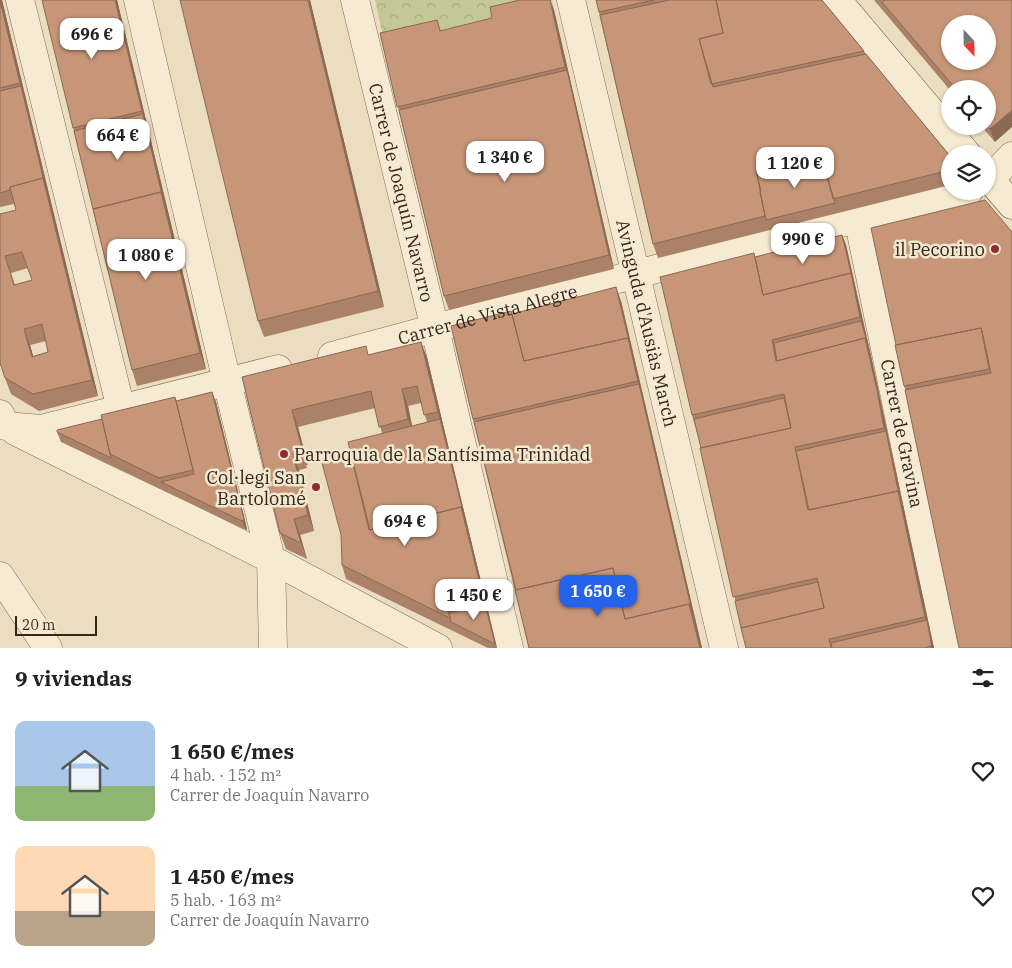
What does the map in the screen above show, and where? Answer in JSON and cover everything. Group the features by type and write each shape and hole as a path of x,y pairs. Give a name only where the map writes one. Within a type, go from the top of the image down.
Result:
{"street":[{"path":"20,0 121,409"},
{"path":"138,0 227,382 271,559 273,648"},
{"name":"Carrer de Joaquín Navarro","path":"354,0 435,329 509,648"},
{"name":"Avinguda d'Ausiàs March","path":"571,0 724,648"},
{"path":"837,0 959,145"},
{"path":"996,171 1012,156"},
{"path":"996,192 1012,205"},
{"name":"Carrer de Vista Alegre","path":"2,421 41,429 435,329 636,274 858,218 941,194"},
{"name":"Carrer de Gravina","path":"858,218 947,648"},
{"path":"2,421 271,559 438,648"},
{"path":"0,576 48,648"}],"green space":[{"path":"375,0 552,0 554,10 386,50"}],"building":[{"path":"42,0 115,0 142,111 73,128"},
{"path":"180,0 308,0 378,291 258,321"},
{"path":"520,0 550,0 565,67 397,107 380,33 437,20 440,31 492,18 490,7"},
{"path":"596,0 654,0 599,12"},
{"path":"670,0 716,0 723,33 699,39 713,87 866,54 941,145 941,172 833,199 821,154 756,170 765,216 653,244 600,15"},
{"path":"716,0 822,0 864,51 711,84 699,39 723,33"},
{"path":"885,0 1012,0 1012,110 996,124 996,80 948,80 882,2"},
{"path":"0,1 20,83 0,88"},
{"path":"567,70 609,255 444,296 399,110"},
{"path":"21,86 44,181 43,178 10,187 10,190 0,193 0,91"},
{"path":"143,114 162,195 161,192 93,209 74,131"},
{"path":"822,158 835,203 766,220 757,174"},
{"path":"43,178 92,380 33,394 5,378 0,363 0,214 16,210 10,187","holes":["22,252 32,280 14,285 5,256","42,324 48,352 32,357 24,329"]},
{"path":"161,192 200,353 132,370 93,209"},
{"path":"985,200 1012,232 1012,648 959,648 905,390 991,373 981,328 896,345 871,228"},
{"path":"842,235 852,277 851,273 763,295 755,257"},
{"path":"754,253 763,295 851,273 860,317 772,340 776,361 865,338 877,390 884,428 795,447 808,510 898,491 925,617 829,639 831,648 746,648 741,628 824,608 817,578 733,597 700,448 791,428 784,394 692,415 660,277"},
{"path":"616,287 629,341 628,338 524,361 512,314"},
{"path":"511,311 524,361 628,338 638,381 473,419 451,326"},
{"path":"861,321 867,342 865,338 777,361 774,343"},
{"path":"981,328 989,369 904,386 895,345"},
{"name":"Parroquia de la Santísima Trinidad","path":"421,342 438,412 424,415 417,386 402,389 408,419 379,427 371,391 292,410 302,449 300,449 301,452 293,454 308,515 294,519 301,543 280,533 242,377 366,346 368,355"},
{"path":"639,384 691,607 689,604 625,619 613,568 516,590 474,422"},
{"path":"212,392 244,519 242,521 161,482 194,474 176,401"},
{"path":"175,397 193,470 159,478 110,454 101,415"},
{"path":"784,398 791,428 701,448 694,419"},
{"path":"102,419 111,458 57,432 57,430"},
{"path":"440,419 463,511 461,507 370,530 348,442"},
{"path":"886,431 899,495 898,491 809,510 796,451"},
{"path":"350,451 369,530 461,507 484,600 448,609 450,618 342,565 341,535 321,459"},
{"path":"613,568 625,619 689,604 700,648 529,648 515,590"},
{"path":"818,582 824,608 741,628 735,601"},
{"path":"485,604 495,644 451,622 449,613"},
{"path":"927,620 932,648 931,646 924,648 832,648 831,643"}],"place":[{"name":"il Pecorino","path":"995,249"},
{"name":"Parroquia de la Santísima Trinidad","path":"284,454"},
{"name":"Col·legi San Bartolomé","path":"316,487"}]}
